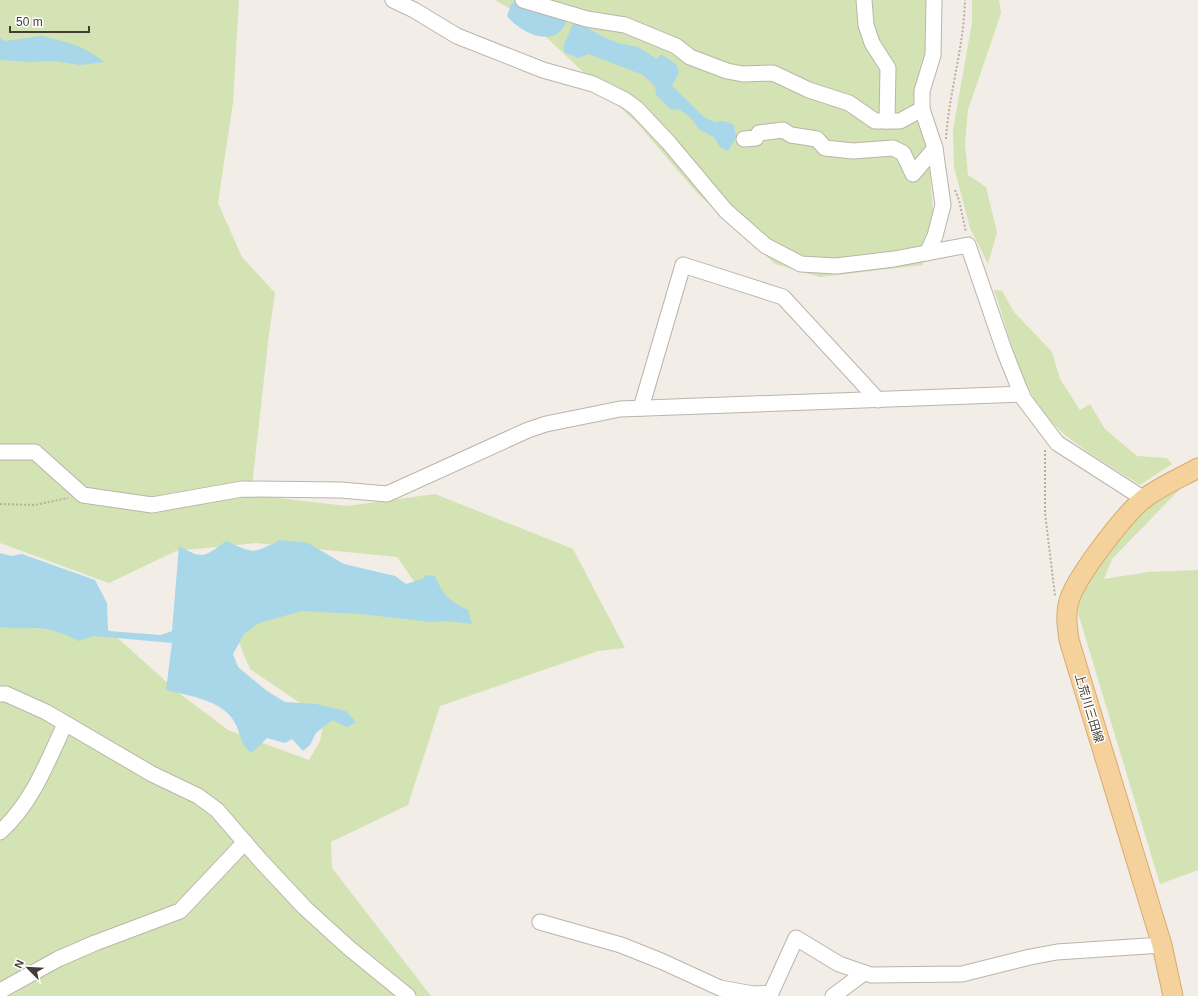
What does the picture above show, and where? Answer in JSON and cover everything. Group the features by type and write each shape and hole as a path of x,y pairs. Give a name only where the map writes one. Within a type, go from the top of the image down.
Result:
{"main road":[{"name":"上荒川三田線","path":"1173,996 1162,945 1069,640 1067,618 1069,599 1079,577 1121,524 1144,499 1198,468"}],"street":[{"path":"392,0 414,10 458,36 542,70 593,84 625,100 636,108 670,144 726,211 777,254 801,264 836,266 927,253 968,245 1004,350 1022,394 1057,443 1144,499"},
{"path":"523,0 586,19 624,25 676,46 690,57 727,71 743,74 773,73 809,90 849,103 875,121 900,122 922,109"},
{"path":"864,0 866,25 870,37 888,68 887,121"},
{"path":"927,253 935,236 944,205 940,144 922,109 922,91 933,54 934,0"},
{"path":"744,140 756,138 759,133 784,130 791,135 817,138 825,148 853,151 893,148 902,153 913,174 940,144"},
{"path":"640,408 683,265 783,297 878,400"},
{"path":"0,452 35,452 83,495 152,505 242,489 341,490 388,494 528,430 546,424 620,409 1022,394"},
{"path":"0,694 6,694 46,712 152,774 198,796 217,810 244,842 305,908 403,994"},
{"path":"0,832 15,819 37,786 65,724"},
{"path":"0,992 58,960 95,943 180,911 244,842"},
{"path":"540,922 621,945 720,988 753,994 771,993 796,938 839,964 871,975 962,974 1030,956 1057,952 1162,945"},
{"path":"833,996 864,973"}],"path":[{"path":"940,144 964,25 965,0"},
{"path":"953,188 959,200 968,245"},
{"path":"1046,428 1045,513 1057,601"},
{"path":"0,504 35,505 83,495"}],"green space":[{"path":"0,0 239,0 233,102 218,203 242,257 275,293 251,495 347,506 435,494 573,549 625,648 598,651 440,706 408,805 331,842 332,868 431,996 0,996 0,621 102,624 179,693 228,730 309,760 320,741 324,719 250,669 235,633 291,594 435,611 397,557 256,543 176,551 109,583 0,543"},
{"path":"495,0 929,0 924,95 933,210 923,265 820,277 775,264 697,193 638,124 525,17"},
{"path":"972,0 999,0 1001,13 968,110 965,144 968,175 986,187 997,232 988,264 970,228 954,167 953,130 972,22"},
{"path":"994,290 1002,291 1014,312 1052,352 1060,379 1080,410 1090,404 1105,429 1137,456 1167,458 1172,464 1140,485 1087,451 1061,431 1041,409 1026,383 1019,367"},
{"path":"1174,485 1180,489 1112,559 1104,579 1148,572 1198,570 1198,870 1160,884 1078,613 1082,585 1148,506"}],"water":[{"path":"516,1 563,18 566,23 561,31 554,36 537,36 520,28 507,16 511,4"},
{"path":"578,22 601,36 618,43 638,47 657,59 661,54 676,64 679,72 672,86 704,117 715,122 724,121 734,125 736,137 728,151 720,147 714,137 700,130 690,117 680,110 670,109 656,95 655,86 643,75 589,54 578,58 564,52 564,44 573,24"},
{"path":"41,36 74,45 105,62 80,65 54,61 30,62 0,60 0,38 5,41"},
{"path":"280,540 308,543 344,564 395,576 406,584 422,579 427,575 435,576 444,593 456,603 468,610 472,624 446,621 431,622 360,614 302,611 259,623 244,634 233,654 238,667 267,691 285,702 316,704 346,711 356,722 347,727 332,720 316,733 310,745 303,751 292,739 285,743 267,738 252,753 246,748 236,725 224,710 206,700 166,690 172,643 94,636 79,641 52,630 0,627 0,553 11,556 22,554 95,580 107,603 108,631 161,635 172,631 179,546 199,555 204,555 226,541 253,551 264,548"}]}
